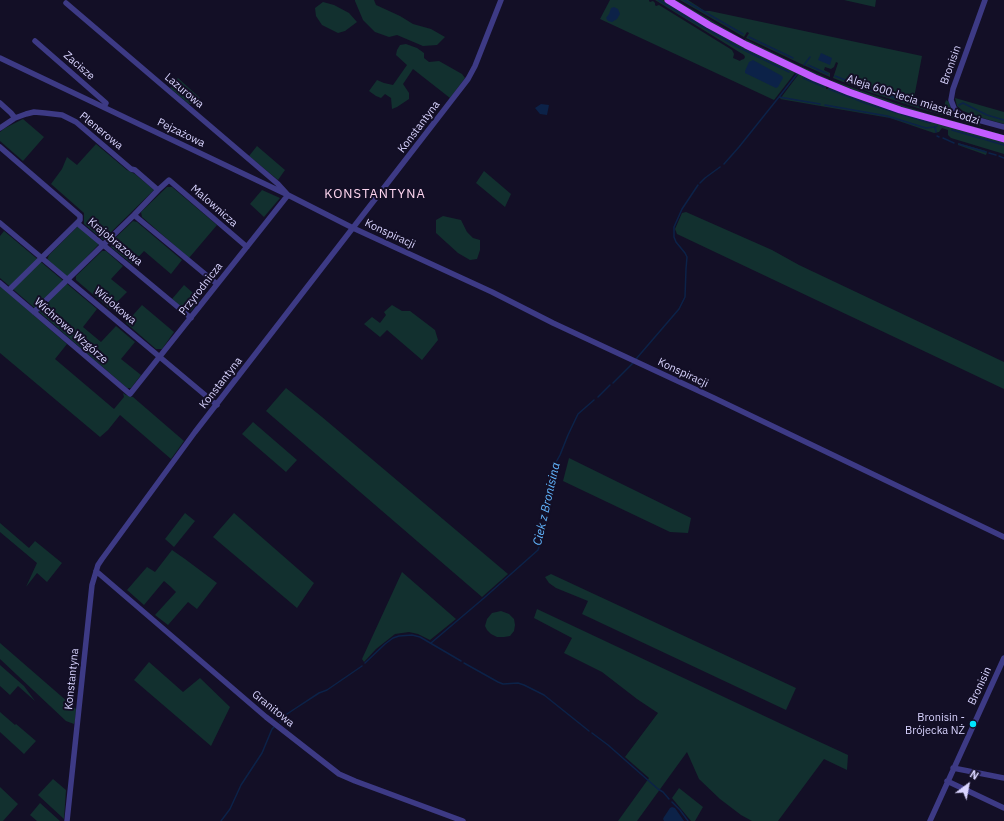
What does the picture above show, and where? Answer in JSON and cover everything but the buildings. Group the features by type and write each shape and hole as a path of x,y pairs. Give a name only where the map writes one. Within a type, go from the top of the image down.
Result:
{"main road":[{"name":"Aleja 600-lecia miasta Łodzi","path":"668,0 746,45 815,78 900,110 1004,139"}],"street":[{"name":"Konstantyna","path":"68,821 92,585 98,565 217,404 468,79 475,66 501,0"},
{"name":"Bronisin","path":"984,0 953,89 951,100 954,109 958,114 1004,127"},
{"name":"Lazurowa","path":"66,3 278,184 288,195"},
{"name":"Zacisze","path":"35,41 106,103 104,107"},
{"name":"Pejzażowa","path":"0,58 288,195 353,228"},
{"path":"0,103 15,118"},
{"name":"Plenerowa","path":"0,128 15,118 34,112 55,113 68,118 76,122 158,190"},
{"name":"Krajobrazowa","path":"0,147 80,216 80,220 77,223 191,318"},
{"name":"Malownicza","path":"158,190 169,180 247,247"},
{"path":"34,312 158,190"},
{"name":"Przyrodnicza","path":"130,394 288,195"},
{"path":"134,215 217,284"},
{"name":"Widokowa","path":"0,223 217,404"},
{"path":"9,290 77,223"},
{"name":"Konspiracji","path":"353,228 492,292 1004,537"},
{"name":"Wichrowe Wzgórze","path":"0,283 130,394"},
{"name":"Granitowa","path":"96,571 266,717 339,774 463,821"},
{"name":"Bronisin","path":"930,821 1004,658"},
{"path":"953,768 1004,778"},
{"path":"947,781 1004,808"}],"green space":[{"path":"355,0 374,0 376,5 413,24 431,29 445,37 437,45 423,46 397,35 389,37 375,32 363,20"},
{"path":"610,0 653,1 656,6 659,5 732,50 734,54 733,58 740,61 744,59 744,55 655,0 663,0 825,85 826,89 830,87 1004,142 1004,154 951,138 948,135 948,130 942,128 939,132 934,133 890,118 780,99 798,75 795,73 774,100 600,19"},
{"path":"674,0 676,0 743,39 703,18"},
{"path":"680,0 688,0 705,11 922,56 913,103 943,109 946,100 949,102 952,111 957,116 977,122 981,126 918,108 869,92 833,78 838,63 836,62 834,67 831,69 825,67 824,70 830,73 830,77 746,38 749,33 747,32 744,37"},
{"path":"844,0 876,0 875,7"},
{"path":"323,2 334,5 349,13 357,22 345,31 338,33 322,25 316,16 315,8"},
{"path":"745,39 829,79 828,80 807,71 745,41"},
{"path":"406,44 417,48 424,53 424,58 429,62 439,61 462,74 465,78 450,98 413,69 403,84 409,93 409,99 397,107 392,109 391,98 385,94 381,98 369,91 377,80 393,85 407,65 396,55 400,45"},
{"path":"178,78 200,98 194,104 189,104 170,88"},
{"path":"831,80 898,104 1004,136 904,108 858,92"},
{"path":"955,98 1004,112 1004,124 963,111 957,106"},
{"path":"23,119 44,137 23,161 0,141 0,132"},
{"path":"958,143 986,151 986,155 958,145"},
{"path":"96,144 154,190 103,240 84,224 84,213 51,184 62,169 67,157 77,165"},
{"path":"257,146 285,170 278,180 249,156"},
{"path":"484,171 511,194 505,207 476,183"},
{"path":"167,187 172,187 217,225 189,258 142,217 141,212"},
{"path":"262,190 280,198 264,217 250,204"},
{"path":"686,212 772,250 799,265 1004,362 1004,389 677,234 675,229 682,213"},
{"path":"443,216 461,220 467,232 473,238 480,240 480,250 477,259 470,260 458,253 436,233 436,220"},
{"path":"133,221 137,222 182,260 171,274 144,251 132,264 111,247 111,242"},
{"path":"78,226 99,244 68,277 47,260 49,255"},
{"path":"4,231 97,309 83,327 101,342 116,326 135,342 121,359 141,375 131,388 127,388 0,278 0,236"},
{"path":"102,251 106,251 123,266 111,279 127,292 110,309 76,280 76,276"},
{"path":"184,285 200,299 191,311 186,311 172,299"},
{"path":"0,286 67,344 55,359 114,409 124,397 123,393 133,397 184,441 171,459 120,415 108,430 100,437 0,353"},
{"path":"142,305 174,332 162,349 156,349 126,323"},
{"path":"392,305 402,311 410,311 435,330 438,340 422,360 387,330 380,337 364,324 372,317 380,323 386,315 384,312"},
{"path":"286,388 508,574 482,597 266,411"},
{"path":"253,422 297,460 286,472 242,434"},
{"path":"569,458 691,518 688,533 670,532 563,481"},
{"path":"185,513 195,521 174,547 165,539"},
{"path":"234,513 314,583 297,608 213,537"},
{"path":"0,523 29,548 35,541 62,563 47,582 37,573 26,587 37,563 0,532"},
{"path":"172,550 217,583 197,609 188,602 168,625 155,615 176,592 164,581 144,605 127,590 147,567 155,572"},
{"path":"402,572 456,619 430,640 418,634 409,632 395,634 376,649 364,662 362,659"},
{"path":"551,574 796,688 786,710 582,614 588,601 556,588 549,583 545,577"},
{"path":"537,609 848,755 847,770 824,759 778,821 752,821 741,815 720,799 699,779 687,752 637,821 618,821 649,778 625,757 658,713 602,672 564,653 572,638 534,618"},
{"path":"501,611 509,614 514,619 514,631 510,636 497,637 491,634 485,626 487,619 492,613"},
{"path":"0,643 76,709 74,724 66,721 0,659"},
{"path":"149,662 183,692 200,678 230,707 211,746 134,680"},
{"path":"0,665 24,686 35,701 18,686 10,695 0,686"},
{"path":"0,712 36,741 24,754 0,732"},
{"path":"53,779 66,790 64,819 38,795"},
{"path":"0,787 18,804 3,821 0,821"},
{"path":"679,788 703,807 695,821 691,821 672,798"},
{"path":"40,803 60,821 37,821 30,815"}],"water":[{"path":"614,7 618,9 620,14 617,19 612,22 608,21 606,18 611,8"},
{"path":"821,53 832,58 830,65 818,60"},
{"path":"753,60 782,76 783,78 778,87 776,88 745,73 749,62"},
{"path":"541,104 549,105 547,115 540,114 535,108"},
{"path":"672,807 675,808 684,821 664,821 664,817"}],"waterway":[{"path":"659,0 736,46 789,72"},
{"path":"684,0 743,34"},
{"path":"749,37 793,58"},
{"path":"804,65 810,57"},
{"path":"808,65 828,74"},
{"path":"779,97 797,74"},
{"path":"835,76 871,90 935,111"},
{"path":"803,78 824,87"},
{"path":"829,89 865,103 930,123"},
{"name":"Ciek z Bronisina","path":"724,164 779,97 820,104"},
{"name":"Ciek z Bronisina","path":"959,105 963,103 987,115 1004,120"},
{"name":"Ciek z Bronisina","path":"825,105 887,116 926,128 937,126"},
{"name":"Ciek z Bronisina","path":"935,127 936,132"},
{"path":"952,130 1004,145"},
{"path":"943,138 954,143"},
{"path":"959,144 986,152"},
{"path":"989,153 996,155"},
{"path":"999,156 1004,158"},
{"name":"Ciek z Bronisina","path":"700,183 720,167"},
{"name":"Ciek z Bronisina","path":"636,359 679,309 685,297 687,257 676,242 674,237 674,227 682,209 698,185"},
{"name":"Ciek z Bronisina","path":"613,383 633,363"},
{"name":"Ciek z Bronisina","path":"598,397 610,385"},
{"name":"Ciek z Bronisina","path":"431,643 538,550 541,541 554,466 578,414 594,400"},
{"name":"Ciek z Bronisina","path":"365,663 393,638 412,635 420,637 461,661"},
{"name":"Ciek z Bronisina","path":"464,663 498,682 503,684 518,683 544,695 589,731"},
{"name":"Ciek z Bronisina","path":"280,722 287,714 319,693 327,690 362,666"},
{"name":"Ciek z Bronisina","path":"221,821 230,809 241,785 262,753 274,727"},
{"name":"Ciek z Bronisina","path":"592,733 663,792 669,799"},
{"name":"Ciek z Bronisina","path":"672,802 688,821"}],"place":[{"name":"Bronisin - Brójecka NŻ","path":"973,724"}],"district":[{"name":"KONSTANTYNA","path":"375,194"}]}
